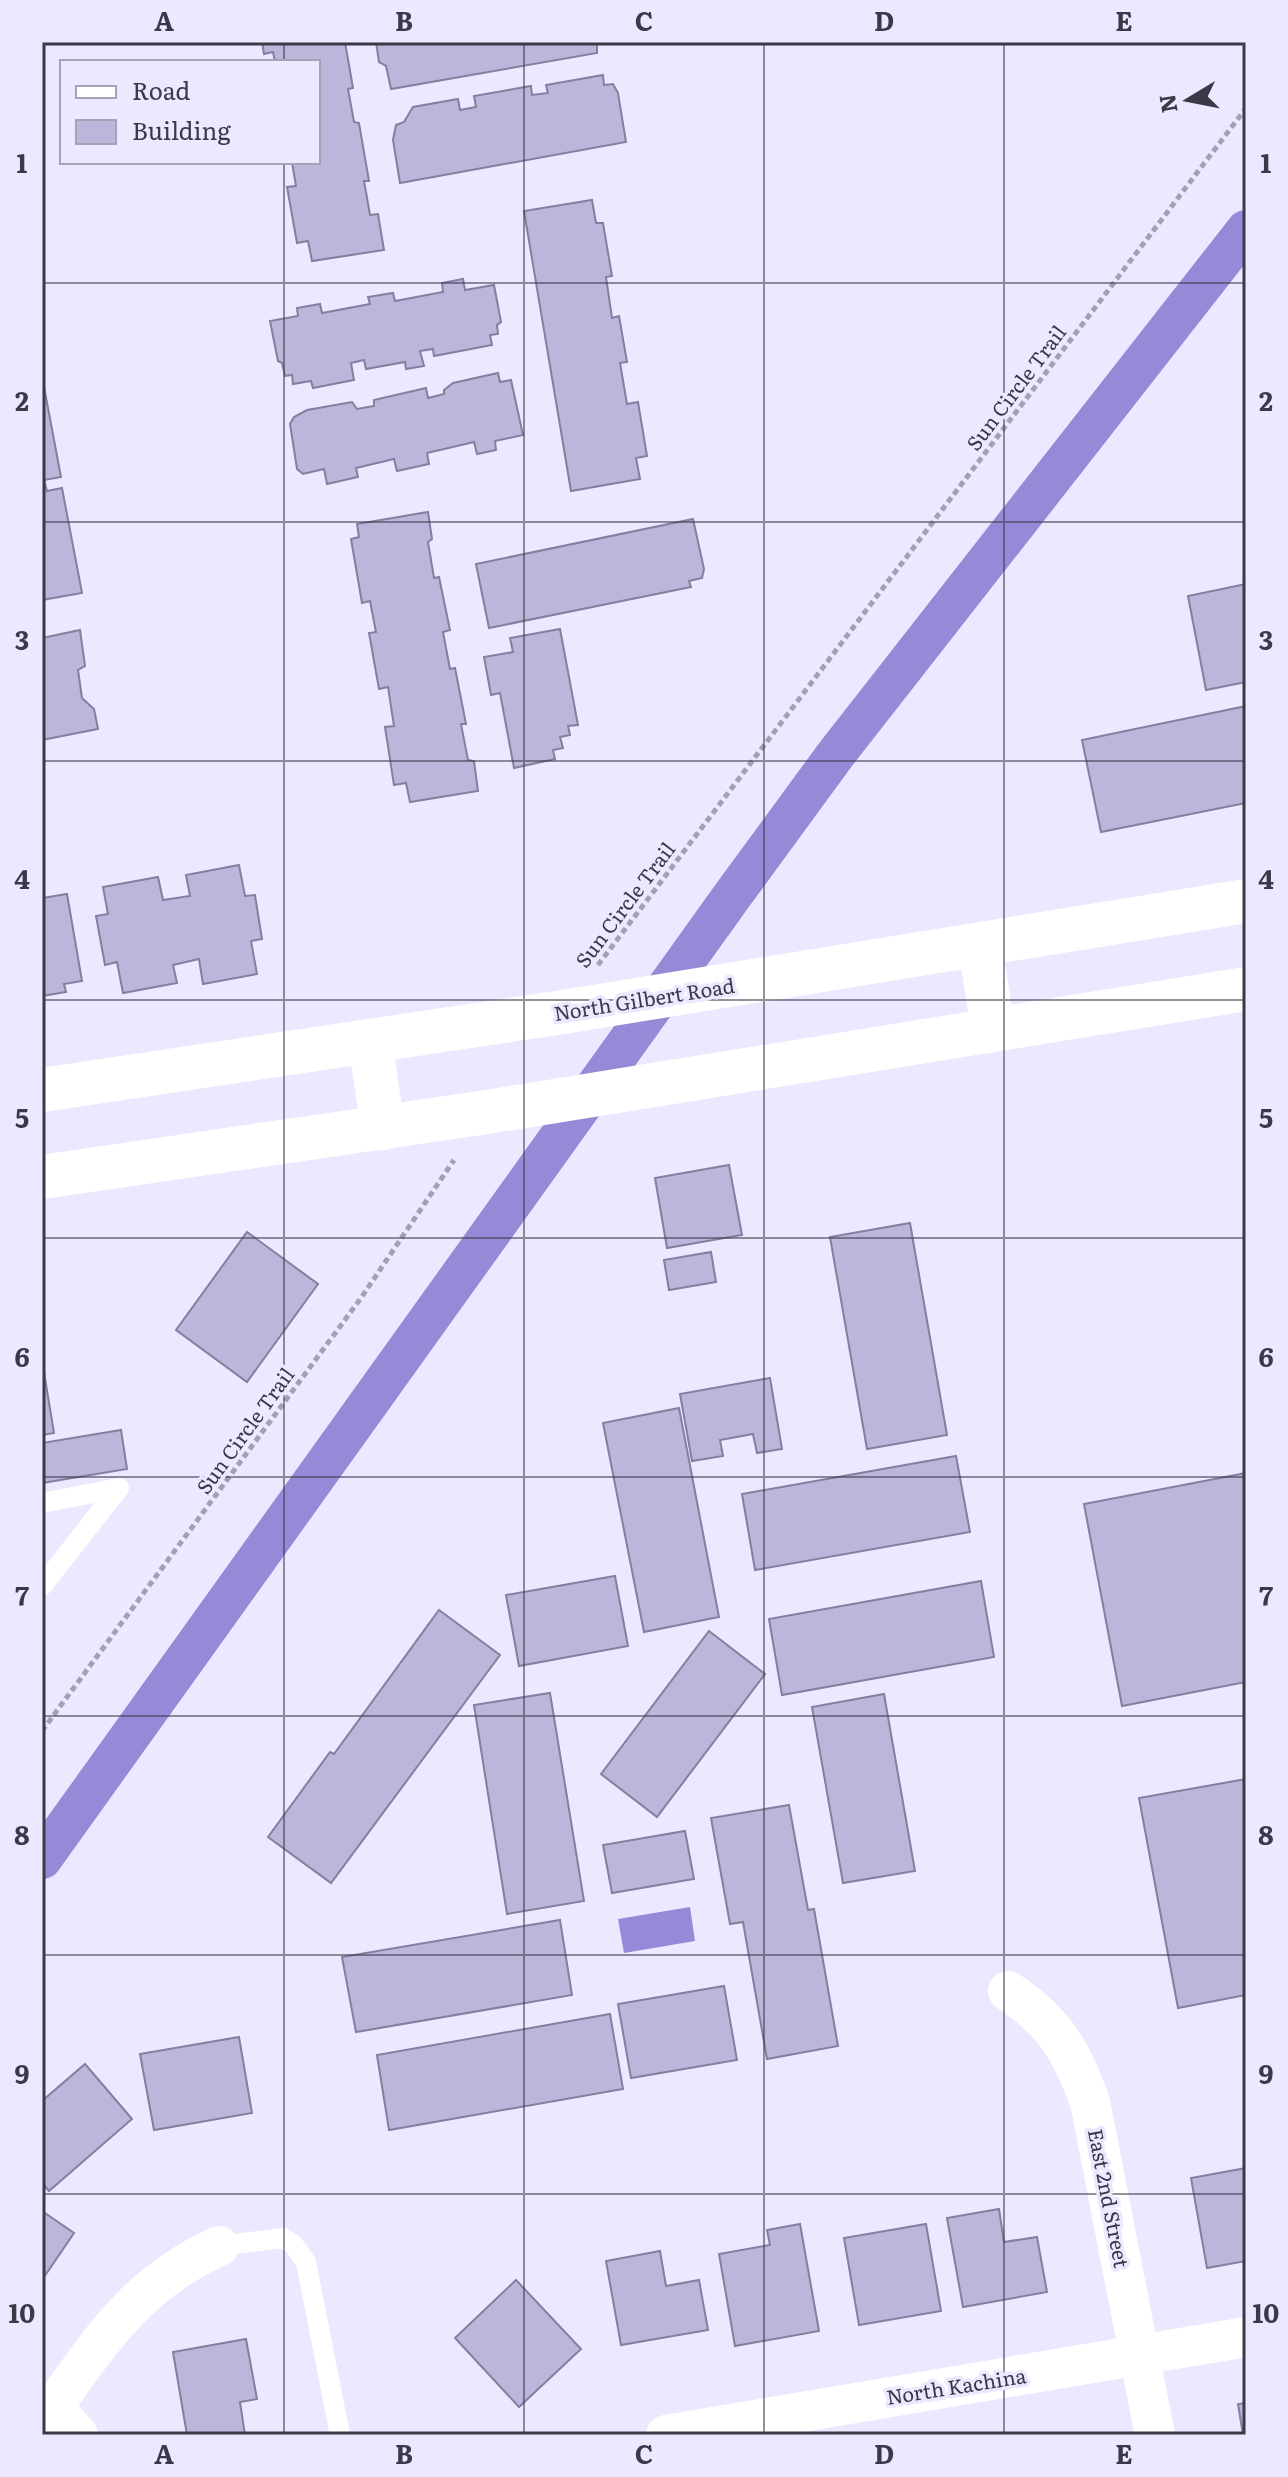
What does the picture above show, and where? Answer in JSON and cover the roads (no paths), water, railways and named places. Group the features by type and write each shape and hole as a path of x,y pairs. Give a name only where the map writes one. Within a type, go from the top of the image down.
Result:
{"main road":[{"name":"North Gilbert Road","path":"42,1090 563,1012 1246,901"},
{"path":"980,945 993,1030"},
{"path":"42,1177 487,1112 1246,989"},
{"path":"370,1041 383,1128"}],"street":[{"name":"East 2nd Street","path":"1008,1991 1035,2009 1058,2033 1076,2064 1090,2102 1155,2435"},
{"path":"58,2422 124,2311 168,2273 219,2246"},
{"name":"North Kachina","path":"666,2435 1246,2337"}],"lane":[{"path":"42,1503 119,1488 42,1586"},
{"path":"219,2246 283,2238 302,2253 340,2435"}],"waterway":[{"path":"42,1859 836,754 1246,230"}]}
